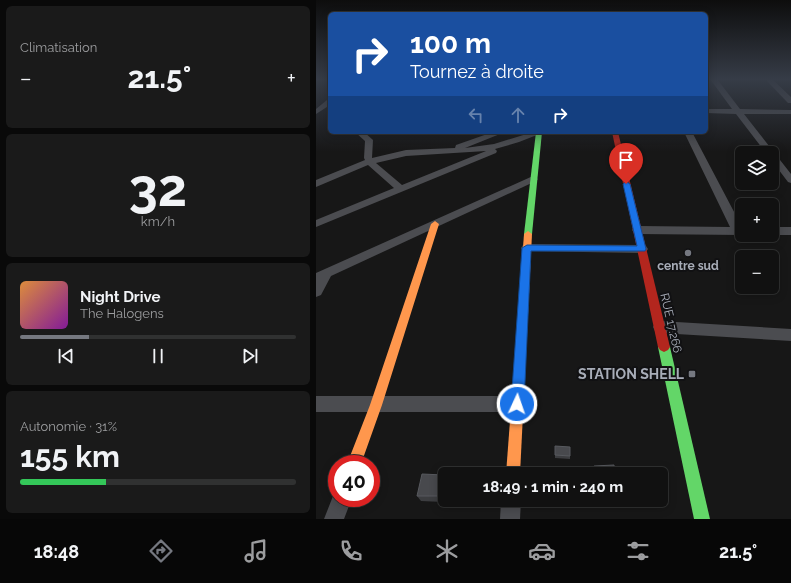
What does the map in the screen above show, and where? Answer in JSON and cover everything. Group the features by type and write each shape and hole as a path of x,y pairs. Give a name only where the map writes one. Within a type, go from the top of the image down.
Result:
{"street":[{"path":"316,112 328,103"},
{"path":"731,103 765,146"},
{"path":"708,111 791,112"},
{"path":"362,134 370,139 371,143 368,158 370,162 400,189"},
{"path":"452,151 475,140 494,134"},
{"path":"510,134 518,140"},
{"path":"316,184 348,169 407,153 452,151 496,146 533,134"},
{"path":"513,467 527,248 538,134"},
{"name":"RUE 17.266","path":"615,134 702,519"},
{"path":"689,134 735,221"},
{"path":"316,224 492,152 496,146"},
{"path":"779,164 791,180"},
{"path":"316,292 321,276 533,179"},
{"path":"357,455 376,405 435,224"},
{"path":"638,230 735,231"},
{"path":"779,231 791,231"},
{"path":"527,248 642,249"},
{"path":"660,327 791,335"},
{"path":"316,404 517,404"},
{"path":"334,519 339,507"},
{"path":"510,519 511,507"}],"building":[{"path":"555,446 570,447 570,456 555,455"},
{"path":"614,465 614,467 594,467"},
{"path":"422,474 438,475 438,496 417,496"}],"traffic: fast":[{"path":"528,234 539,134"},
{"path":"664,347 702,519"}],"traffic: slow":[{"path":"357,455 376,405 435,224"},
{"path":"513,467 528,234"}],"traffic: jam":[{"path":"615,134 664,347"}],"place":[{"name":"centre sud","path":"688,253"},
{"name":"STATION SHELL","path":"692,374"}],"route":[{"path":"517,404 527,248 642,249 626,184"}]}
